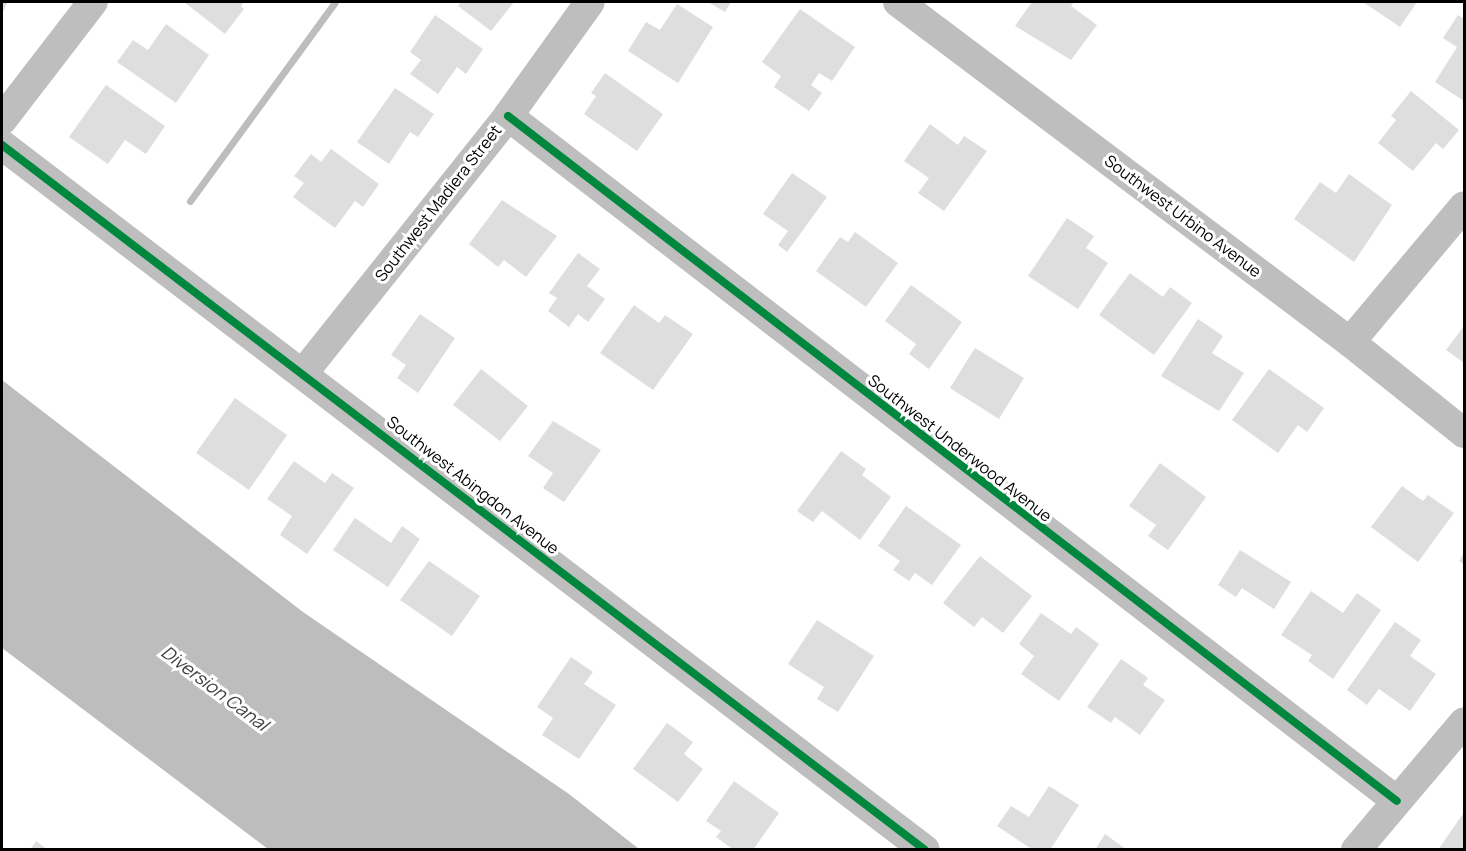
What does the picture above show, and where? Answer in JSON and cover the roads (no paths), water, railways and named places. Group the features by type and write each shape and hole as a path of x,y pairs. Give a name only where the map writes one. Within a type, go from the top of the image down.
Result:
{"street":[{"path":"2,120 93,2"},
{"name":"Southwest Madiera Street","path":"304,372 507,116 590,2"},
{"name":"Southwest Urbino Avenue","path":"898,2 1350,342 1464,434"},
{"name":"Southwest Underwood Avenue","path":"507,116 1397,801"},
{"name":"Southwest Abingdon Avenue","path":"2,145 304,372 925,849"},
{"path":"1350,342 1464,207"},
{"path":"1356,849 1464,722"}],"water":[{"name":"Diversion Canal","path":"2,380 303,612 569,794 639,849 268,849 2,648"}],"waterway":[{"path":"190,201 335,2"}]}
